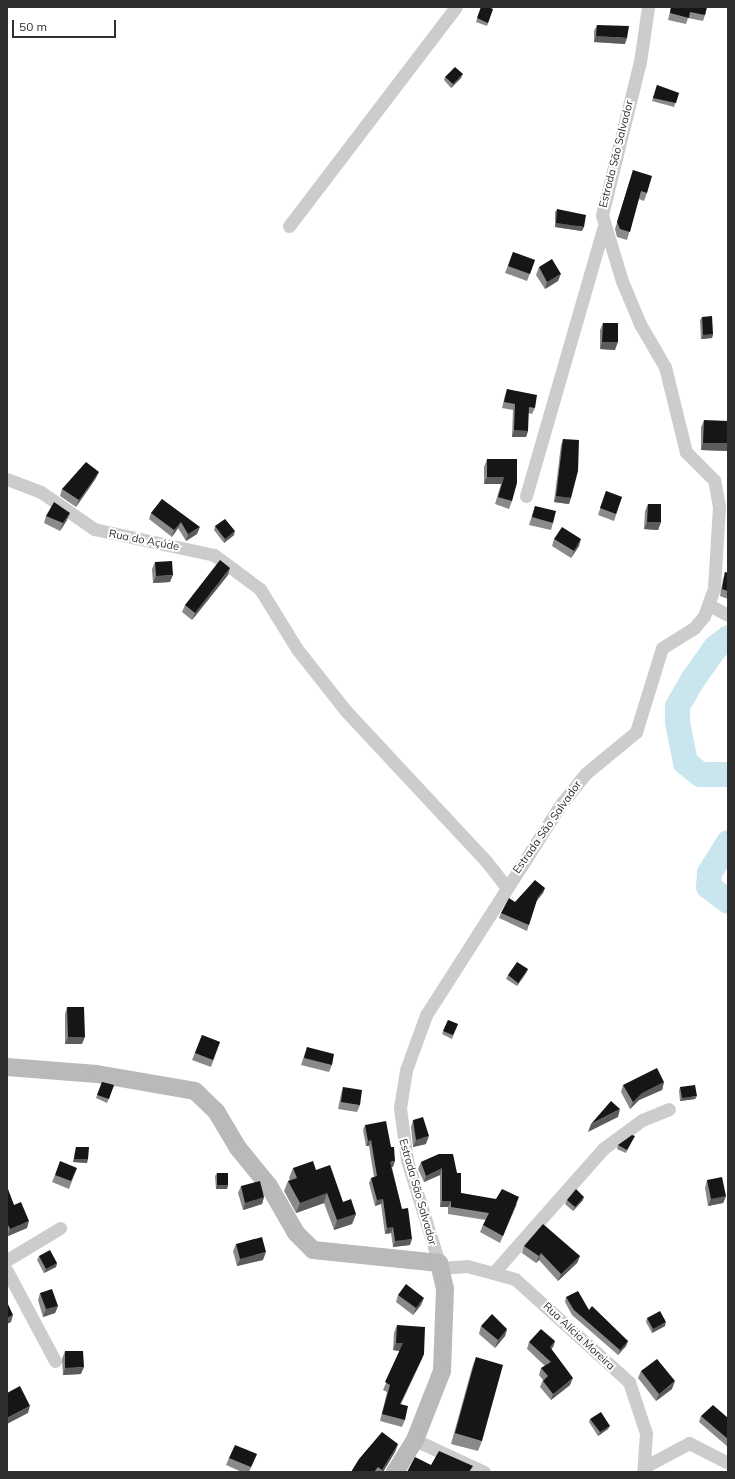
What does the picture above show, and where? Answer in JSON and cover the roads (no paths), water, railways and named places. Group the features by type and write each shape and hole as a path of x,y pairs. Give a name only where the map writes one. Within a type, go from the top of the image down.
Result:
{"street":[{"path":"289,226 456,7"},
{"name":"Estrada São Salvador","path":"395,1472 415,1440 442,1371 445,1289 440,1265 401,1131 400,1108 405,1077 426,1015 506,887 585,774 636,732 662,648 694,628 709,605 714,588 718,494 714,480 686,452 665,367 640,324 603,229 603,199 640,62 648,7"},
{"path":"526,496 603,229"},
{"name":"Rua do Açúde","path":"7,479 41,492 94,529 214,555 260,590 298,649 346,711 506,887"},
{"path":"709,605 728,615"},
{"path":"7,1067 97,1074 195,1091 216,1111 238,1148 269,1186 296,1233 313,1250 440,1265"},
{"path":"495,1271 604,1148 642,1120 669,1109"},
{"path":"7,1260 60,1228"},
{"name":"Rua Alícia Moreira","path":"440,1265 467,1266 495,1271 515,1279 542,1301 629,1382 646,1433 644,1469"},
{"path":"7,1271 55,1361"},
{"path":"415,1440 484,1472"},
{"path":"644,1469 689,1443 728,1463"}],"waterway":[{"path":"728,637 715,647 693,678 677,706 677,722 685,762 700,774 728,774"},
{"path":"728,842 709,873 708,886 728,901"}]}
